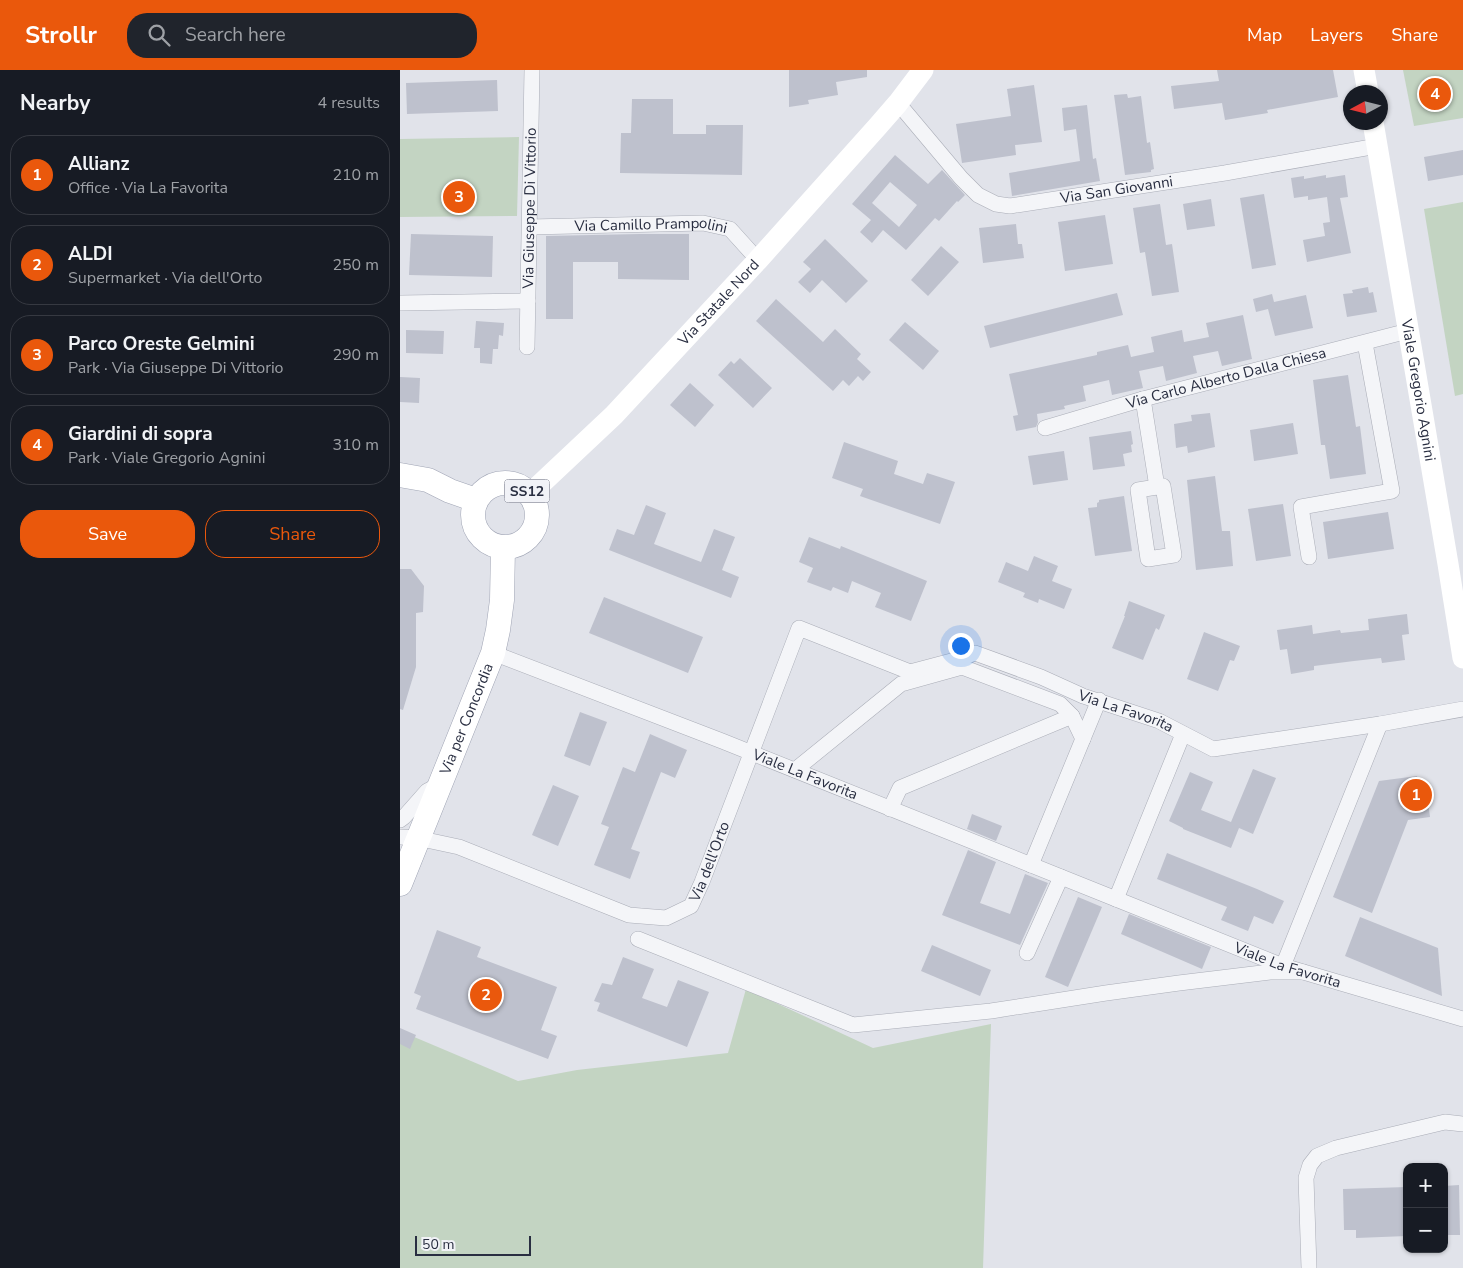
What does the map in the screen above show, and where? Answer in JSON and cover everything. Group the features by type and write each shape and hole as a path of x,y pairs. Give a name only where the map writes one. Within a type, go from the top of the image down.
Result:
{"main road":[{"name":"Via Statale Nord","path":"530,494 614,415 758,260 898,102 923,70"},
{"path":"1364,70 1367,85"},
{"name":"Viale Gregorio Agnini","path":"1374,130 1461,636 1463,658"},
{"path":"400,475 428,480 450,491 476,500 473,521 477,531 484,540 503,548"},
{"name":"SS12","path":"476,500 488,487 506,482 515,484 530,494 538,514 536,525 524,542 514,547 503,548"},
{"name":"Via per Concordia","path":"401,872 406,834 438,785 493,653 502,600 503,548"}],"street":[{"name":"Via Giuseppe Di Vittorio","path":"527,347 532,70"},
{"name":"Via San Giovanni","path":"898,102 961,178 978,195 996,204 1010,206 1225,173 1376,146"},
{"name":"Via Camillo Prampolini","path":"530,227 703,223 730,229 758,260"},
{"path":"401,303 528,301"},
{"name":"Via Carlo Alberto Dalla Chiesa","path":"1045,428 1143,400 1408,331"},
{"path":"1309,557 1301,507 1392,491 1365,343"},
{"path":"1143,400 1157,487"},
{"path":"1163,486 1174,555 1148,559 1138,490 1157,487 1163,486"},
{"name":"Via La Favorita","path":"799,628 910,672 960,659 975,652 1041,677 1083,696 1159,721 1213,749 1380,724 1463,709"},
{"name":"Via dell'Orto","path":"406,834 459,847 629,915 666,918 691,906 702,882 799,628"},
{"name":"Viale La Favorita","path":"493,653 795,770 1283,966 1463,1019"},
{"path":"795,770 901,684 962,667 1060,704 1072,716 1082,739"},
{"path":"1031,865 1099,700"},
{"path":"890,809 900,788 1072,716"},
{"path":"1283,966 1380,724"},
{"path":"1116,899 1183,734"},
{"path":"400,820 426,791 438,785"},
{"path":"1027,953 1061,877"},
{"path":"638,939 852,1026 991,1011 1106,992 1270,972 1303,972"},
{"path":"1309,1268 1306,1178 1310,1165 1317,1156 1336,1148 1445,1122 1463,1124"}],"green space":[{"path":"1403,70 1463,70 1463,118 1414,126"},
{"path":"519,137 517,216 400,217 400,139"},
{"path":"1463,202 1463,394 1455,396 1424,209"},
{"path":"746,989 873,1048 991,1024 983,1268 400,1268 400,1031 518,1081 577,1070 728,1053"}],"building":[{"path":"789,70 867,70 867,77 836,82 838,95 808,100 809,104 789,107"},
{"path":"1217,70 1333,70 1338,97 1267,110 1268,113 1225,120 1222,103 1174,109 1171,86 1219,81"},
{"path":"497,80 498,111 407,114 406,83"},
{"path":"1034,85 1042,142 1015,145 1016,155 962,163 956,124 1011,116 1007,89"},
{"path":"1127,94 1128,98 1141,96 1147,143 1150,142 1154,169 1151,172 1125,175 1114,95"},
{"path":"632,99 673,99 673,134 706,134 706,125 743,125 742,175 620,173 621,133 631,133"},
{"path":"1087,105 1093,159 1096,158 1100,181 1012,196 1009,173 1080,161 1076,129 1064,131 1062,108"},
{"path":"1463,150 1463,175 1428,181 1424,157"},
{"path":"895,155 928,184 942,170 965,195 939,221 935,218 906,250 883,230 872,243 860,232 871,220 852,204","holes":["890,182 917,205 899,227 872,203"]},
{"path":"1326,175 1326,178 1345,175 1348,197 1340,198 1351,253 1307,262 1303,240 1325,236 1323,223 1330,222 1327,197 1308,200 1308,196 1294,198 1291,178 1304,176 1304,179"},
{"path":"1264,194 1276,265 1252,269 1240,198"},
{"path":"1211,199 1215,226 1187,230 1183,204"},
{"path":"1160,204 1166,245 1172,244 1179,292 1152,296 1145,252 1140,253 1133,208"},
{"path":"1105,215 1113,264 1065,271 1058,222"},
{"path":"1016,224 1018,244 1022,244 1024,258 983,263 979,228"},
{"path":"411,234 493,236 492,277 409,275"},
{"path":"689,234 689,280 618,279 618,262 573,262 573,319 546,319 546,236"},
{"path":"825,239 868,281 846,303 822,280 810,293 798,282 811,269 803,262"},
{"path":"941,246 959,262 928,296 911,280"},
{"path":"1368,287 1369,293 1373,292 1377,312 1347,317 1343,294 1353,293 1352,290"},
{"path":"1117,293 1123,315 990,348 984,326"},
{"path":"1272,294 1274,302 1306,295 1313,328 1275,336 1268,309 1256,312 1253,299"},
{"path":"776,299 823,342 835,329 861,354 857,359 871,372 863,381 858,376 849,386 843,380 833,391 756,321"},
{"path":"1243,315 1252,359 1222,366 1218,351 1193,356 1197,373 1166,381 1163,366 1139,371 1143,388 1112,395 1109,380 1083,386 1086,401 1064,406 1065,409 1037,414 1038,422 1036,427 1016,431 1013,416 1018,415 1009,374 1097,355 1097,352 1128,345 1131,357 1154,352 1151,337 1182,330 1184,342 1209,337 1206,323"},
{"path":"476,321 504,323 503,336 499,335 498,349 493,349 492,364 480,363 480,348 474,348"},
{"path":"905,322 939,351 923,370 889,340"},
{"path":"406,330 444,331 443,354 406,353"},
{"path":"740,358 772,388 753,408 718,375 731,361 734,364"},
{"path":"1348,375 1356,427 1360,426 1366,474 1330,479 1325,445 1321,445 1313,380"},
{"path":"400,377 420,378 419,403 400,402"},
{"path":"690,383 714,405 695,427 670,405"},
{"path":"1210,413 1215,447 1188,453 1187,446 1176,448 1174,424 1192,421 1191,415"},
{"path":"1293,423 1298,454 1254,461 1250,430"},
{"path":"1131,431 1132,452 1123,454 1125,466 1093,470 1089,437"},
{"path":"844,442 898,461 894,474 923,484 927,473 955,482 940,524 860,496 863,489 832,478"},
{"path":"1064,451 1068,480 1033,485 1028,456"},
{"path":"1215,476 1222,531 1230,531 1233,566 1196,570 1187,480"},
{"path":"1124,496 1132,551 1095,556 1088,508 1097,507 1099,500"},
{"path":"1283,504 1291,556 1256,561 1248,509"},
{"path":"646,505 666,513 654,544 701,562 714,529 735,537 722,570 739,577 731,598 609,550 617,529 634,535"},
{"path":"1388,512 1394,549 1328,559 1323,522"},
{"path":"809,537 840,549 841,546 927,581 911,621 875,607 881,593 852,581 848,593 833,587 831,591 807,582 813,568 799,562"},
{"path":"1034,556 1058,566 1052,581 1072,589 1064,609 1039,599 1038,603 1023,597 1025,593 998,582 1006,562 1028,571"},
{"path":"400,569 411,569 424,586 423,612 416,613 416,667 403,710 400,709"},
{"path":"604,597 703,637 688,673 589,633"},
{"path":"1129,601 1165,615 1159,630 1156,628 1143,660 1112,648"},
{"path":"1407,614 1409,634 1402,635 1405,660 1382,663 1381,658 1354,661 1314,666 1314,670 1291,674 1287,649 1280,650 1277,630 1312,625 1313,634 1340,630 1341,633 1369,630 1368,619"},
{"path":"1204,632 1240,646 1234,661 1230,660 1218,691 1187,679"},
{"path":"580,712 607,722 590,766 564,756"},
{"path":"650,734 687,750 675,778 661,772 631,849 640,852 630,879 594,865 609,827 601,824 623,767 635,772"},
{"path":"1253,769 1276,778 1253,834 1239,828 1231,848 1183,829 1169,821 1190,772 1213,782 1201,810 1231,822"},
{"path":"1417,776 1420,795 1427,794 1430,817 1408,820 1372,913 1333,897 1379,781"},
{"path":"553,785 579,796 558,846 532,835"},
{"path":"972,814 1002,826 996,841 967,829"},
{"path":"968,850 996,862 980,903 1010,914 1025,874 1048,883 1020,945 942,915"},
{"path":"1167,853 1284,901 1273,924 1254,916 1248,931 1221,920 1227,907 1157,879"},
{"path":"1078,897 1102,907 1068,987 1045,977"},
{"path":"1129,914 1211,947 1202,969 1121,934"},
{"path":"1360,917 1438,948 1442,996 1345,956"},
{"path":"437,930 481,947 477,957 557,987 541,1030 557,1036 548,1059 416,1009 421,996 414,993"},
{"path":"932,945 991,970 980,996 921,971"},
{"path":"623,957 654,969 642,998 667,1007 678,980 709,992 687,1047 597,1011 600,1003 594,1001 602,983 612,985"},
{"path":"400,1028 416,1035 410,1049 400,1044"},
{"path":"1459,1185 1460,1235 1448,1235 1448,1186"},
{"path":"1403,1187 1403,1236 1356,1238 1356,1230 1344,1230 1343,1189"}],"place":[{"name":"Giardini di sopra","path":"1435,94"},
{"name":"Parco Oreste Gelmini","path":"459,197"},
{"name":"Allianz","path":"1416,795"},
{"name":"ALDI","path":"486,995"}]}
